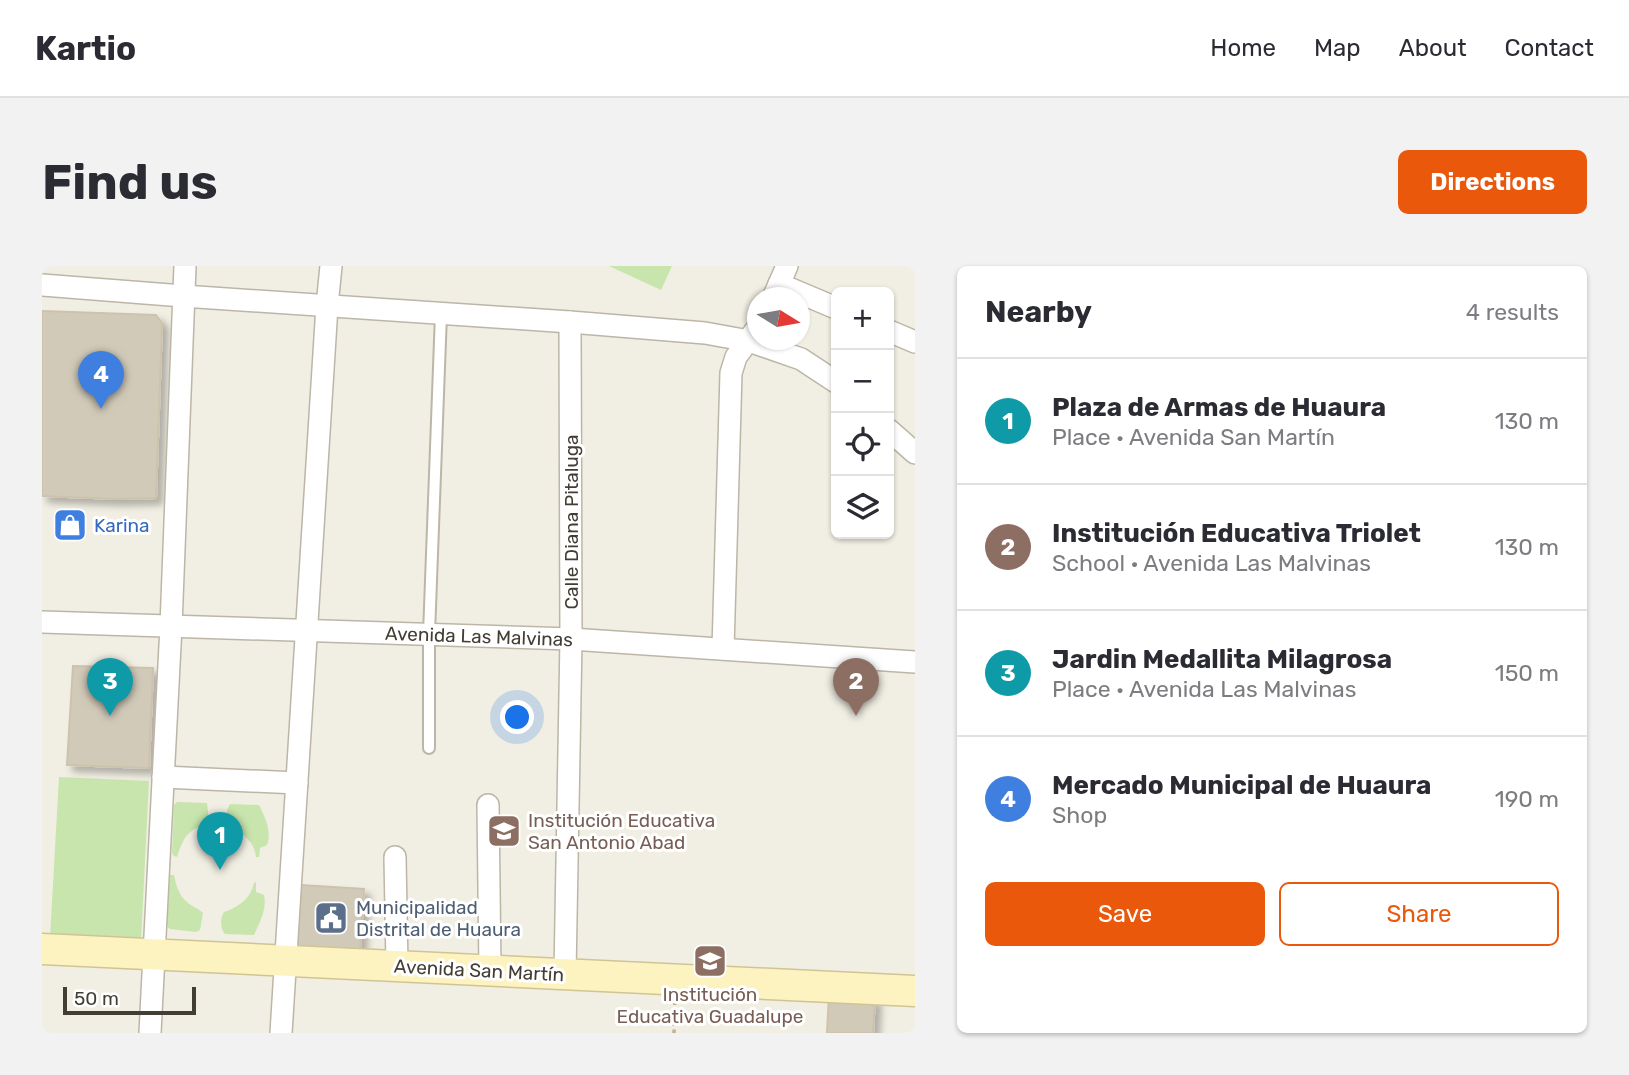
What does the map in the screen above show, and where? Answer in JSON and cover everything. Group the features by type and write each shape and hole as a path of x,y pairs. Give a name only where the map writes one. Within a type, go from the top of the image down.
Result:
{"main road":[{"name":"Avenida San Martín","path":"42,949 915,991"}],"street":[{"path":"150,1033 171,626 185,266"},
{"path":"281,1033 331,266"},
{"path":"780,282 831,306"},
{"path":"42,285 705,334 747,334"},
{"name":"Calle Diana Pitaluga","path":"565,974 571,639 570,322"},
{"path":"894,333 915,342"},
{"path":"723,649 731,373 736,357 747,342"},
{"path":"784,350 831,379"},
{"path":"894,434 915,453"},
{"name":"Avenida Las Malvinas","path":"42,622 571,639 915,662"},
{"path":"163,777 297,783"},
{"path":"488,805 490,971"},
{"path":"395,857 397,966"}],"lane":[{"path":"429,748 429,635 441,314"}],"path":[{"path":"674,1033 675,980"}],"green space":[{"path":"609,266 672,266 661,290"},
{"path":"59,777 149,781 141,941 50,938"},
{"path":"177,802 207,803 209,820 187,835 177,857 172,853 174,805"},
{"path":"230,804 259,805 269,835 267,845 260,848 259,857 256,857 248,840 227,820 226,813"},
{"path":"170,875 174,875 178,890 185,900 203,913 200,930 196,932 170,929 167,926"},
{"path":"256,882 256,892 264,895 265,905 254,935 225,934 221,923 224,912 244,901"}],"building":[{"path":"42,311 156,315 162,323 156,498 42,496"},
{"path":"73,666 153,668 149,768 67,765"},
{"name":"Municipalidad Distrital de Huaura","path":"301,885 364,889 360,951 297,948"},
{"path":"829,996 875,998 873,1033 827,1033"}],"place":[{"name":"Mercado Municipal de Huaura","path":"101,409"},
{"name":"Karina","path":"70,525"},
{"name":"Jardin Medallita Milagrosa","path":"110,716"},
{"name":"Institución Educativa Triolet","path":"856,716"},
{"name":"Institución Educativa San Antonio Abad","path":"504,831"},
{"name":"Plaza de Armas de Huaura","path":"220,870"},
{"name":"Municipalidad Distrital de Huaura","path":"331,918"},
{"name":"Institución Educativa Guadalupe","path":"710,961"}]}
